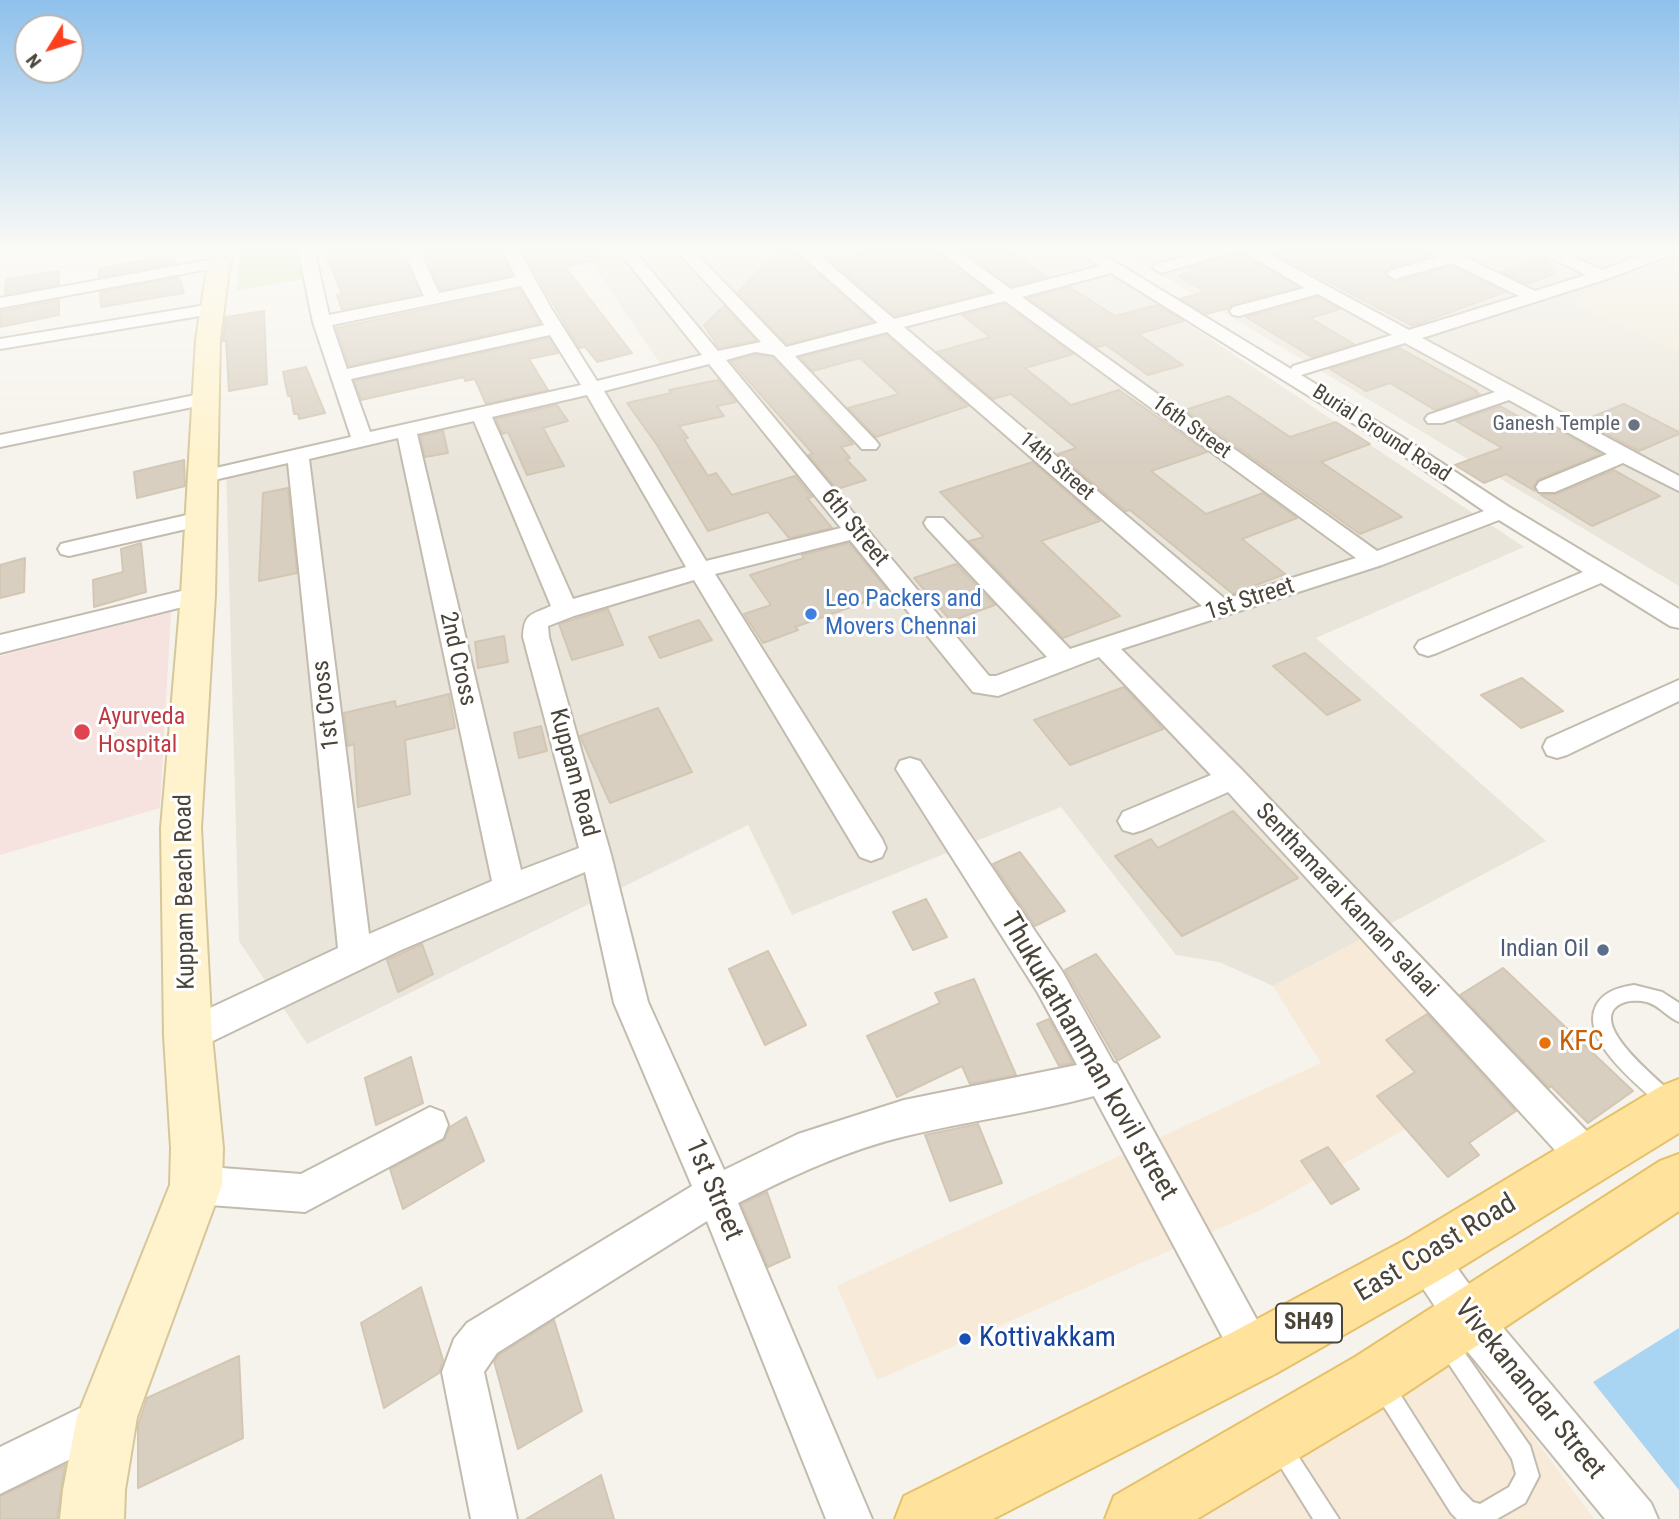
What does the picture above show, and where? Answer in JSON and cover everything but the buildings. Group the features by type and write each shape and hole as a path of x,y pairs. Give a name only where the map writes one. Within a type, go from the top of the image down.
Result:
{"main road":[{"name":"East Coast Road","path":"927,1519 1254,1353 1426,1258 1676,1105"},
{"path":"1137,1519 1274,1440 1455,1328 1679,1180"}],"street":[{"path":"0,344 141,320"},
{"name":"Kuppam Beach Road","path":"92,1519 94,1490 107,1417 196,1185 197,1148 188,1036 181,828 198,595 201,477 211,320"},
{"path":"332,320 322,322 363,440"},
{"path":"551,320 698,571 871,848"},
{"name":"6th Street","path":"683,320 982,685 998,686"},
{"path":"752,320 869,445"},
{"name":"14th Street","path":"885,320 1221,609"},
{"path":"201,477 762,347 784,353 913,320"},
{"name":"16th Street","path":"1041,320 1374,560"},
{"name":"Burial Ground Road","path":"1203,320 1294,372 1501,512 1679,620"},
{"path":"1375,320 1679,485"},
{"path":"1294,372 1459,320"},
{"path":"340,376 556,328"},
{"path":"1435,419 1511,393"},
{"path":"0,440 205,399"},
{"path":"481,414 565,610"},
{"name":"2nd Cross","path":"406,431 509,887"},
{"path":"1547,487 1623,455"},
{"name":"1st Cross","path":"298,456 355,954"},
{"name":"1st Street","path":"998,686 1103,646 1374,560 1501,512"},
{"path":"69,549 200,519"},
{"path":"935,523 1066,661"},
{"name":"Kuppam Road","path":"188,1036 355,954 509,887 596,855 534,628 536,622 565,610 698,571 857,531"},
{"path":"1428,647 1603,573"},
{"path":"0,644 198,595"},
{"name":"Senthamarai kannan salaai","path":"1103,646 1232,778 1587,1158"},
{"path":"1557,747 1679,690"},
{"name":"Thukukathamman kovil street","path":"910,769 1050,982 1254,1353"},
{"path":"1133,821 1232,778"},
{"name":"1st Street","path":"596,855 631,1003 715,1194 849,1519"},
{"path":"494,1519 463,1372 469,1354 482,1338 715,1194 798,1153 904,1118 1041,1092 1104,1076"},
{"path":"196,1185 305,1193 430,1125"},
{"name":"Vivekanandar Street","path":"1426,1258 1455,1328 1634,1519"},
{"path":"0,1471 107,1417"}],"lane":[{"path":"1676,1105 1612,1044 1602,1028 1601,1013 1609,1001 1624,994 1637,993 1652,995 1679,1014"},
{"path":"1376,1377 1459,1505 1475,1516 1482,1515 1517,1495 1528,1476 1522,1454 1455,1328"},
{"path":"1274,1440 1327,1519"}],"shaded area":[{"path":"630,320 1182,320 1524,547 1316,638 1546,841 1273,986 1219,962 1176,955 1061,807 792,915 748,825 307,1044 239,941 226,466 661,365"},
{"path":"1236,320 1679,320 1679,586"},
{"path":"1608,320 1679,320 1679,352"},
{"name":"Ayurveda Hospital","path":"171,612 160,808 0,855 0,656"},
{"path":"1375,932 1507,1072 1261,1210 877,1380 837,1286 1321,1063 1273,986"},
{"path":"1472,1353 1594,1519 1200,1519"}],"water":[{"path":"1679,1328 1679,1490 1593,1382"}],"place":[{"name":"Ganesh Temple","path":"1634,425"},
{"name":"Leo Packers and Movers Chennai","path":"811,614"},
{"name":"Ayurveda Hospital","path":"82,732"},
{"name":"Indian Oil","path":"1603,950"},
{"name":"KFC","path":"1545,1043"},
{"name":"Kottivakkam","path":"965,1339"}]}
